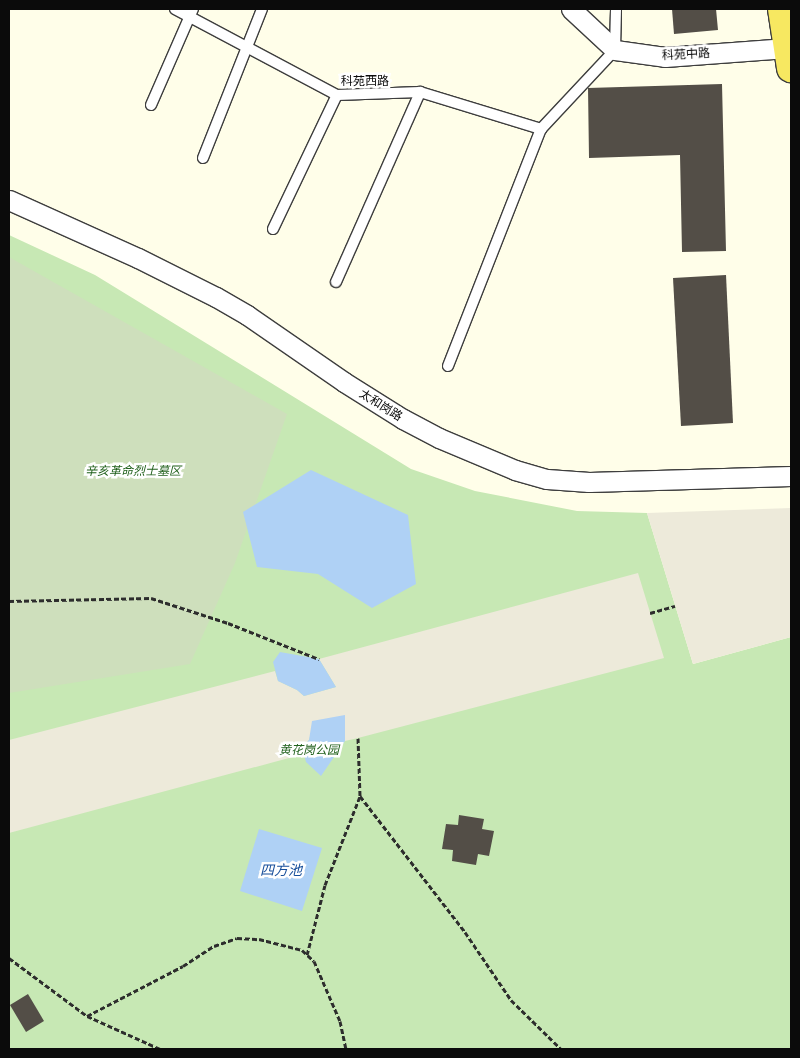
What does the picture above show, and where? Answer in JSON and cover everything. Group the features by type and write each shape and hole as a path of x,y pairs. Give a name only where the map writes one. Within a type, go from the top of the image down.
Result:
{"main road":[{"path":"782,9 789,58"}],"street":[{"path":"570,9 615,50"},
{"name":"科苑中路","path":"615,50 665,57 789,58"},
{"name":"太和岗路","path":"9,200 138,258 216,297 247,315 403,418 440,438 515,470 547,478 589,482 791,476"}],"lane":[{"name":"科苑西路","path":"175,9 191,13 247,49 337,95 420,92 541,128"},
{"path":"203,158 262,9"},
{"path":"448,366 541,128 615,50 616,9"},
{"path":"151,105 191,13"},
{"path":"336,282 420,92"},
{"path":"273,229 337,95"}],"path":[{"path":"9,601 151,598 228,623 319,659"},
{"path":"650,613 676,606"},
{"path":"307,955 325,885 360,796 358,738"},
{"path":"360,796 465,932 511,1000 561,1049"},
{"path":"87,1016 183,966 214,946 237,938 259,939 302,950 314,961 340,1021 346,1049"},
{"path":"9,958 87,1016 160,1049"}],"green space":[{"name":"黄花岗公园","path":"9,235 95,275 411,469 475,491 577,511 647,513 693,664 791,637 791,1049 9,1049"},
{"name":"辛亥革命烈士墓区","path":"9,257 287,414 235,563 190,664 9,693"}],"shaded area":[{"path":"791,508 791,637 693,664 647,513"},
{"path":"638,573 664,658 345,741 345,733 312,730 309,740 303,746 304,754 9,833 9,740 275,671 278,681 297,690 304,696 336,687 319,659"}],"water":[{"path":"311,470 408,515 416,584 372,608 318,574 257,567 243,512"},
{"path":"280,652 319,659 336,687 304,696 297,690 278,681 273,662"},
{"path":"345,715 345,741 321,776 306,762 304,754 303,746 309,740 312,721"},
{"name":"四方池","path":"259,829 322,848 302,911 240,891"}],"building":[{"path":"672,9 716,9 718,30 674,34"},
{"path":"722,84 726,251 682,252 680,155 589,158 588,88"},
{"path":"726,275 733,423 681,426 673,278"},
{"path":"459,815 484,819 482,829 494,831 489,856 478,854 476,865 452,861 453,850 442,849 446,824 458,825"},
{"path":"28,994 44,1021 26,1032 10,1005"}]}
